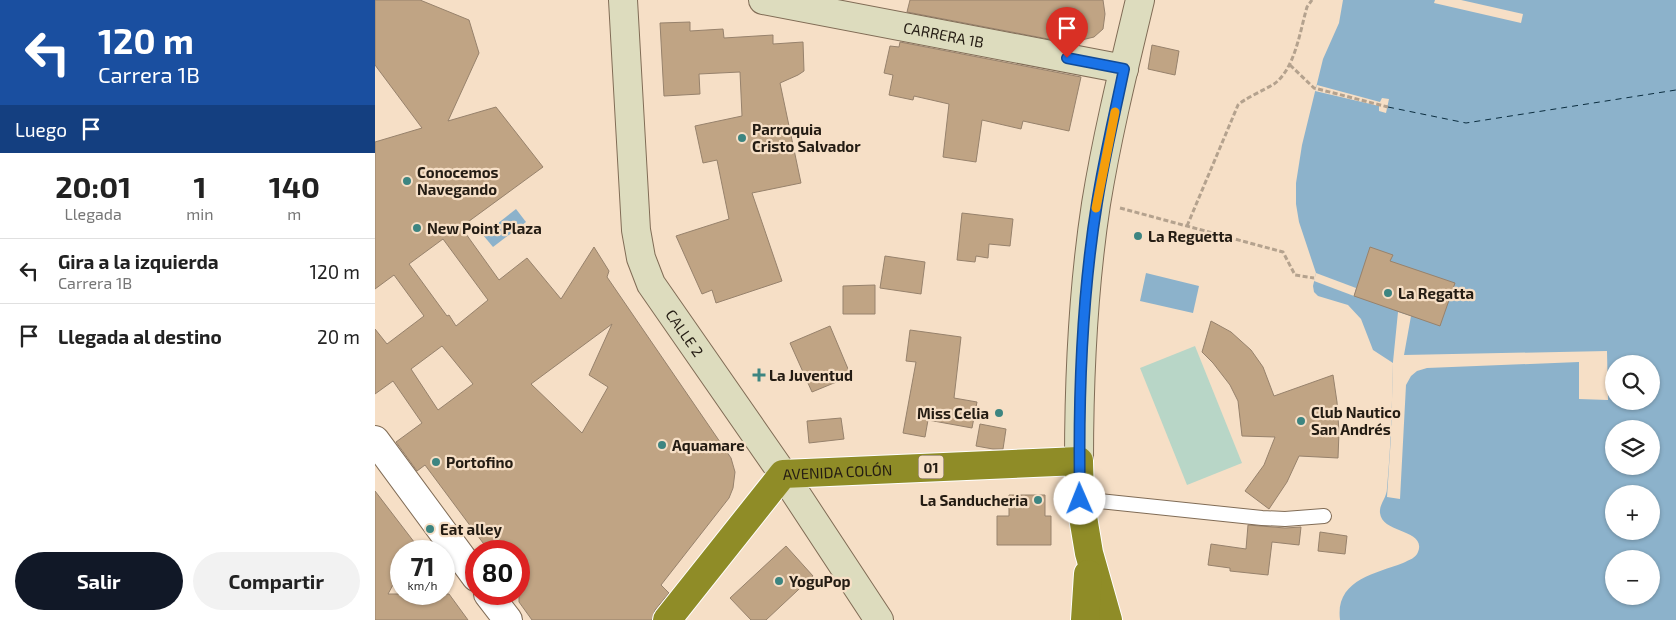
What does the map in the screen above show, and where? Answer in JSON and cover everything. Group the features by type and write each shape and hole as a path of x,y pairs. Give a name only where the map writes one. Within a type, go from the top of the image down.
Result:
{"highway":[{"name":"AVENIDA COLÓN","path":"667,620 783,474 1079,461"},
{"path":"1079,461 1080,499 1089,553 1109,620"},
{"path":"1085,620 1089,553"}],"street":[{"name":"CALLE 2","path":"623,0 636,230 641,258 651,284 783,474 879,620"},
{"name":"CARRERA 1B","path":"763,0 1124,69"},
{"path":"1079,461 1084,304 1097,203 1140,0"},
{"path":"375,440 465,563"},
{"path":"496,605 507,620"}],"lane":[{"path":"1080,499 1262,518 1285,519 1324,516"}],"path":[{"path":"1187,226 1238,105 1240,102 1256,96 1276,82 1290,65 1307,7 1312,0"},
{"path":"1290,65 1314,88 1388,107"},
{"path":"1097,203 1283,252 1295,275 1315,278"}],"green space":[{"path":"1195,346 1242,463 1187,485 1140,368"}],"water":[{"path":"1343,0 1676,0 1676,620 1340,620 1340,607 1350,587 1369,575 1412,559 1418,552 1419,545 1416,539 1410,535 1388,525 1380,513 1387,492 1393,363 1373,350 1361,319 1348,305 1318,296 1314,292 1313,286 1316,273 1299,222 1296,204 1296,183 1302,145 1323,59 1339,23"},
{"path":"516,209 526,222 493,247 483,235"},
{"path":"1146,273 1199,286 1193,313 1140,301"}],"pier":[{"path":"1435,0 1461,0 1523,14 1521,23 1434,3"},
{"path":"1317,85 1380,102 1382,98 1389,99 1386,113 1379,111 1379,106 1315,91"},
{"path":"1316,273 1356,288 1354,296 1314,281"},
{"path":"1398,312 1411,316 1404,355 1607,351 1607,355 1605,355 1605,400 1579,399 1579,362 1427,368 1417,371 1411,376 1406,385 1400,499 1387,497 1393,362"}],"building":[{"path":"375,0 420,0 469,20 479,53 448,121 496,107 543,167 461,227 499,280 527,258 561,299 594,247 609,271 607,277 731,458 735,472 733,488 729,498 661,585 669,593 655,610 652,620 532,620 521,605 530,605 530,540 481,540 425,465 417,471 396,442 422,423 393,381 375,394 375,329 387,344 424,316 394,275 375,289 375,142 422,128 375,65","holes":["443,239 488,300 456,326 409,264","612,324 589,375 608,387 582,433 531,384","442,346 473,384 438,410 411,369"]},
{"path":"910,0 1103,0 1105,14 1103,29 1094,37 1069,43 907,12"},
{"path":"690,22 690,31 723,29 724,38 773,35 773,44 803,42 804,71 780,83 801,183 752,193 782,281 716,303 712,290 702,294 676,236 729,219 717,160 703,163 695,126 742,116 740,72 699,74 700,94 664,96 660,23"},
{"path":"900,42 1081,77 1069,131 1023,121 1021,129 982,120 976,162 943,157 949,104 914,96 913,100 889,95 893,75 884,73 890,46 899,47"},
{"path":"1152,45 1179,51 1175,75 1148,69"},
{"path":"962,213 1013,219 1010,246 989,244 988,258 976,256 975,262 957,260"},
{"path":"1370,247 1393,255 1390,261 1455,283 1440,326 1354,296"},
{"path":"885,256 925,262 921,294 880,288"},
{"path":"875,285 875,314 843,314 843,286"},
{"path":"1211,321 1231,332 1251,350 1263,367 1274,396 1333,375 1339,432 1338,458 1299,456 1287,482 1269,509 1245,491 1264,465 1275,437 1242,436 1238,401 1230,385 1202,352"},
{"path":"830,326 851,376 812,392 790,343"},
{"path":"910,330 961,337 954,398 977,402 972,428 928,420 925,437 903,433 916,362 906,361"},
{"path":"841,418 844,439 809,443 807,421"},
{"path":"980,424 1006,429 1003,449 976,446"},
{"path":"375,491 413,540 390,540 390,590 388,594 390,594 390,605 455,605 455,602 468,620 375,620"},
{"path":"1009,495 1045,495 1045,516 1051,516 1051,545 997,545 997,516 1009,516"},
{"path":"1248,525 1285,528 1301,527 1299,545 1272,542 1268,575 1230,571 1230,568 1208,565 1211,544 1246,549"},
{"path":"1320,532 1347,536 1345,554 1318,551"},
{"path":"786,546 813,576 766,620 751,620 730,598"}],"ferry route":[{"path":"1388,107 1466,123 1676,90"}],"slow traffic":[{"path":"1096,208 1115,112"}],"place":[{"name":"Parroquia Cristo Salvador","path":"742,138"},
{"name":"Conocemos Navegando","path":"407,181"},
{"name":"New Point Plaza","path":"417,228"},
{"name":"La Reguetta","path":"1138,236"},
{"name":"La Regatta","path":"1388,293"},
{"name":"La Juventud","path":"759,375"},
{"name":"Miss Celia","path":"999,413"},
{"name":"Club Nautico San Andrés","path":"1301,421"},
{"name":"Aquamare","path":"662,445"},
{"name":"Portofino","path":"436,462"},
{"name":"La Sanducheria","path":"1038,500"},
{"name":"Eat alley","path":"430,529"},
{"name":"YoguPop","path":"779,581"}],"route":[{"path":"1067,58 1124,69 1097,203 1084,304 1079,424 1080,499"}]}
